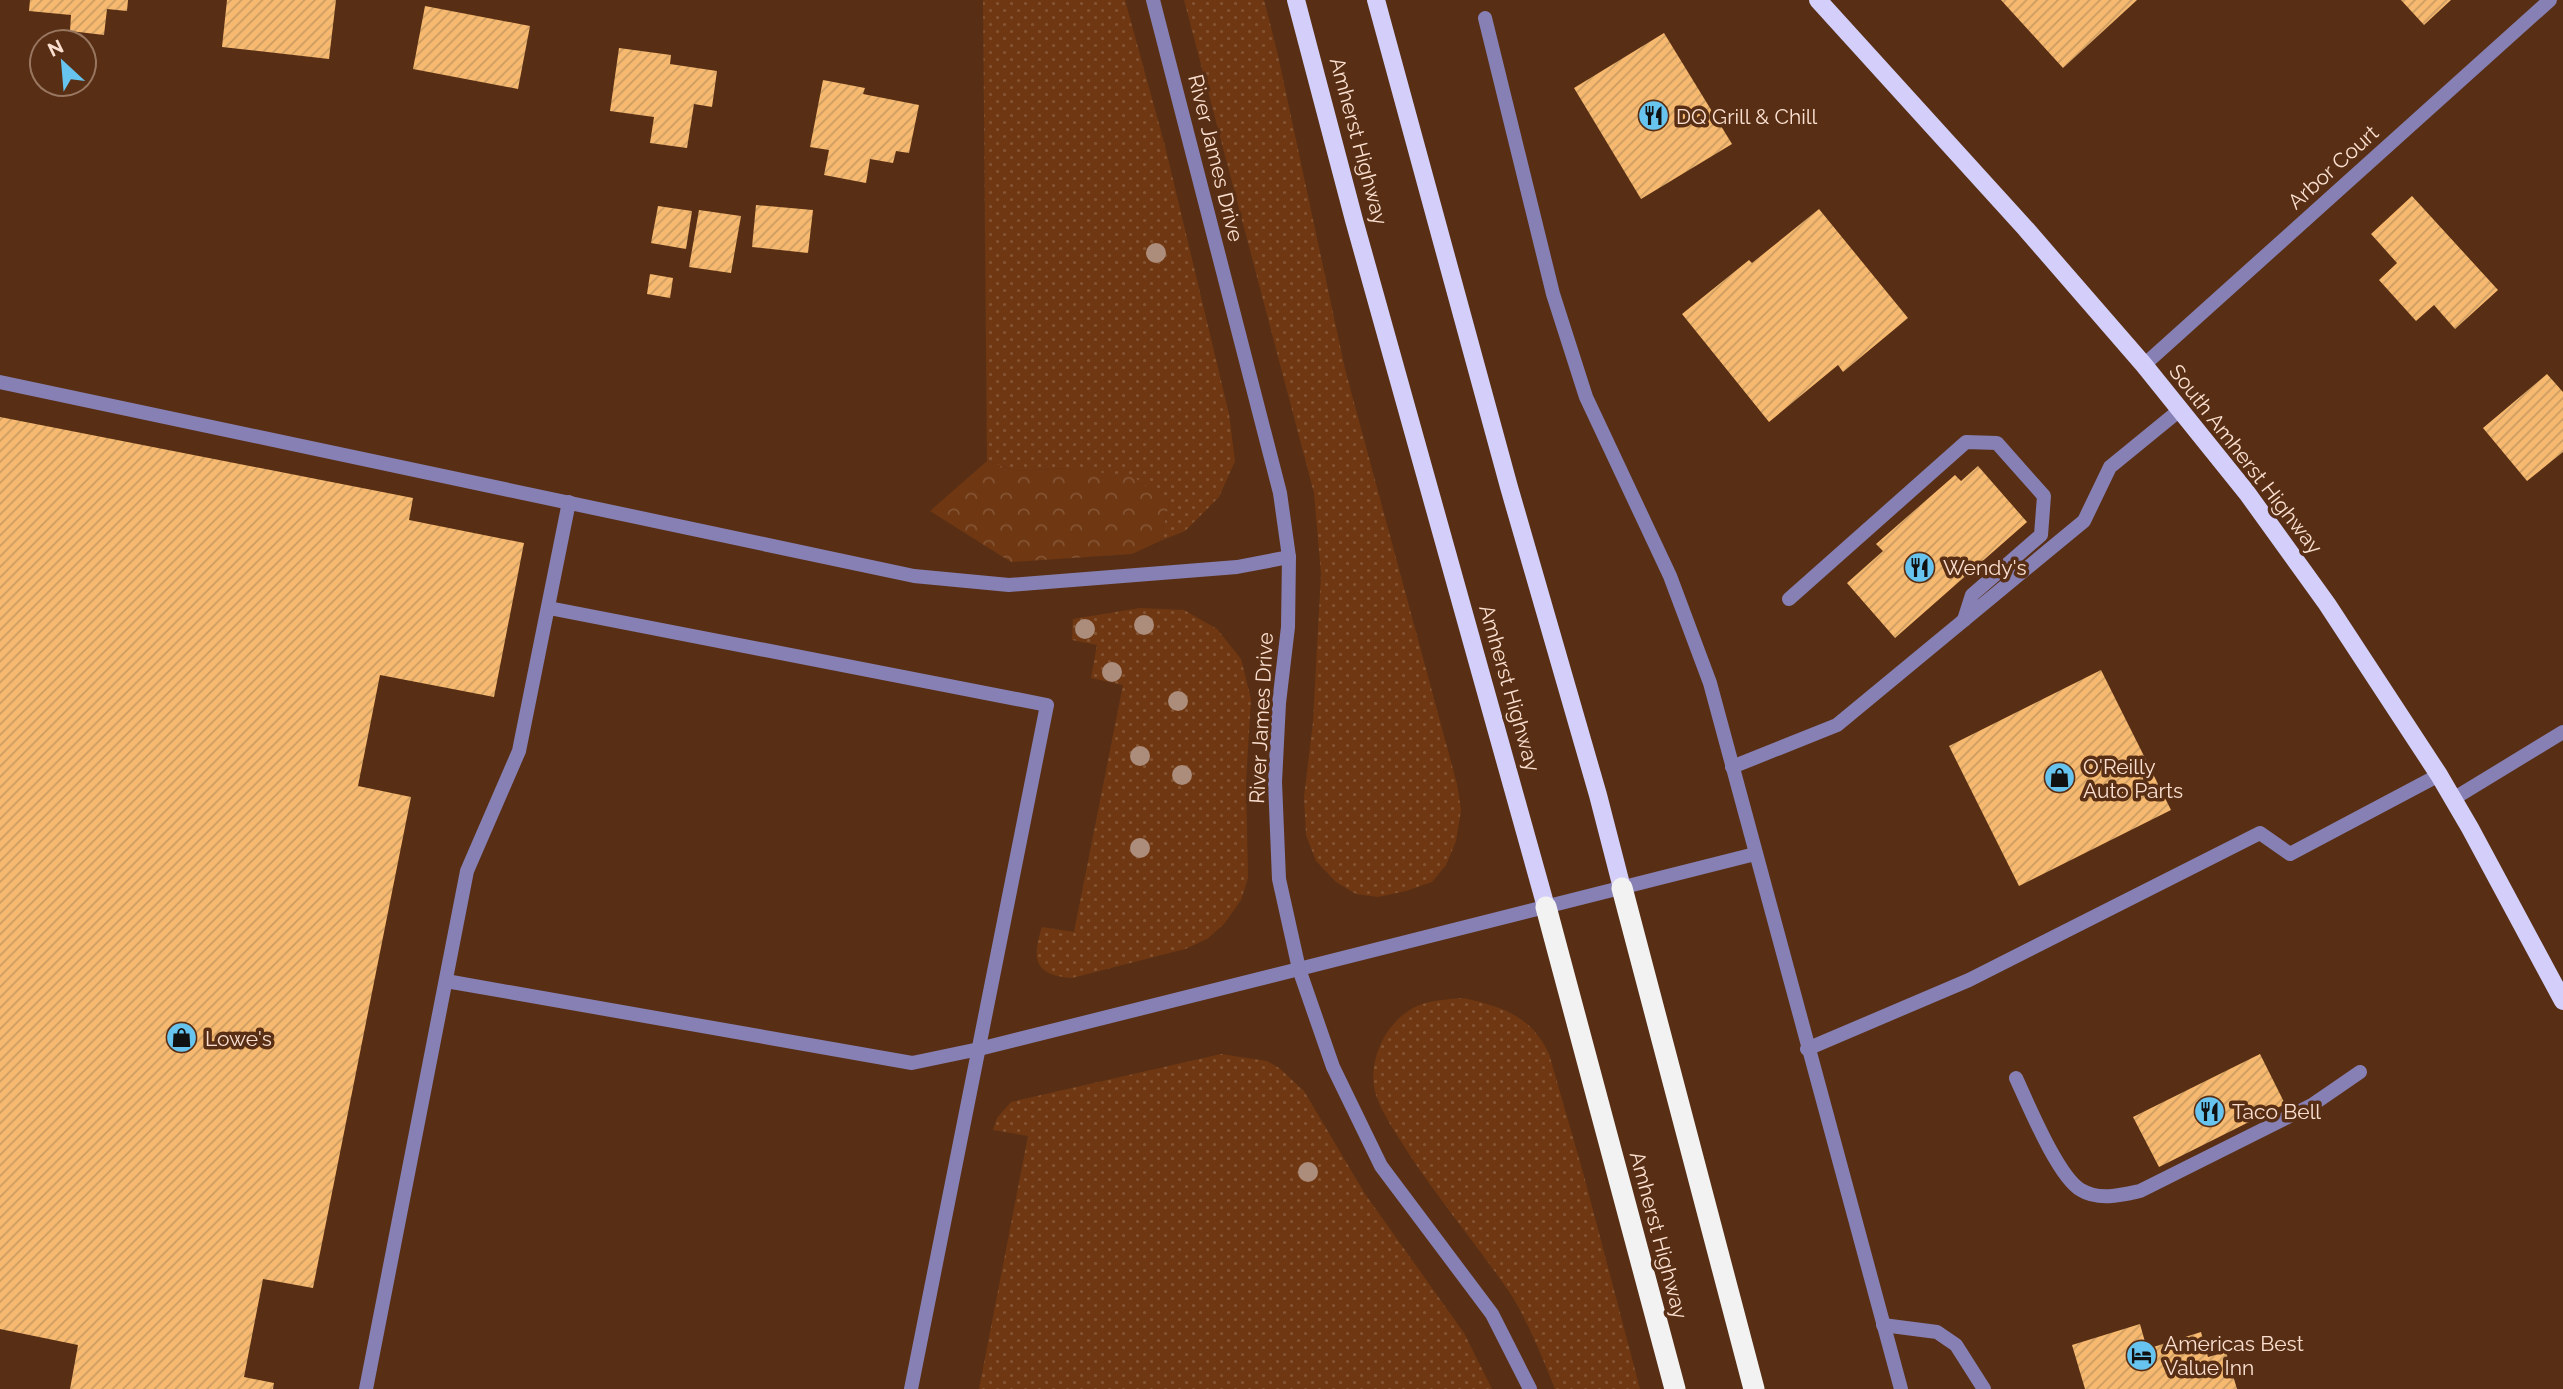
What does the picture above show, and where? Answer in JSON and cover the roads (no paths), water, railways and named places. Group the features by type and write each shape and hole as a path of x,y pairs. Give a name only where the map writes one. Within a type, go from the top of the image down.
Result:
{"highway":[{"path":"1622,888 1754,1389"},
{"name":"Amherst Highway","path":"1546,907 1675,1389"}],"main road":[{"name":"Amherst Highway","path":"1296,0 1358,234 1546,907"},
{"path":"1377,0 1509,487 1598,795 1622,888"},
{"name":"South Amherst Highway","path":"1818,0 2026,229 2181,409 2247,493 2327,604 2439,775 2563,1001"}],"street":[{"name":"River James Drive","path":"1153,0 1280,493 1289,557 1288,627 1279,703 1275,782 1279,879 1299,969 1333,1067 1381,1166 1492,1314 1530,1389"},
{"name":"Arbor Court","path":"2144,365 2550,0"},
{"path":"1485,18 1553,294 1586,397 1670,576 1710,683 1901,1389"},
{"path":"0,382 914,576 1009,585 1237,567 1289,557"},
{"path":"1732,767 1837,725 2084,521 2110,467 2181,409"},
{"path":"1789,599 1966,442 1997,443 2044,496 2041,534 1972,596 1963,621"},
{"path":"366,1389 467,871 519,751 569,502"},
{"path":"549,608 1047,705 911,1389"},
{"path":"2453,799 2563,732"},
{"path":"1807,1049 1969,980 2260,833 2290,854 2439,775"},
{"path":"446,982 912,1063 979,1049 1755,854"},
{"path":"2016,1078 2068,1178 2081,1190 2097,1195 2118,1196 2140,1191 2300,1111 2360,1072"},
{"path":"1883,1325 1937,1332 1956,1345 1984,1389"}],"place":[{"name":"DQ Grill & Chill","path":"1653,116"},
{"name":"Wendy's","path":"1920,567"},
{"name":"O'Reilly Auto Parts","path":"2060,778"},
{"name":"Lowe's","path":"182,1038"},
{"name":"Taco Bell","path":"2209,1111"},
{"name":"Americas Best Value Inn","path":"2141,1355"}]}
